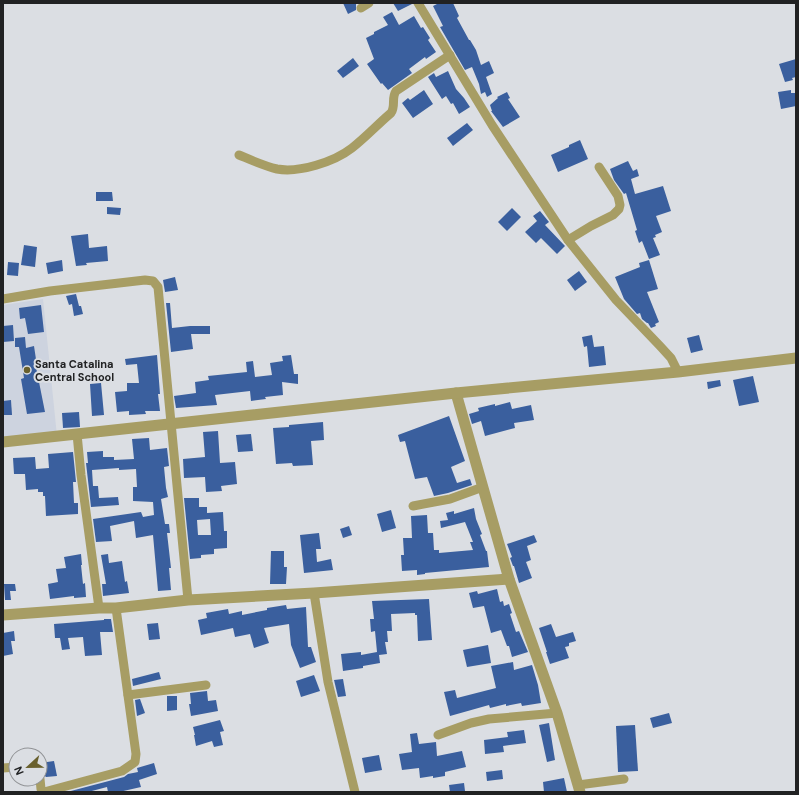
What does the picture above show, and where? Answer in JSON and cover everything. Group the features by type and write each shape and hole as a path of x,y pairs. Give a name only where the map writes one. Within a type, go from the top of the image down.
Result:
{"street":[{"path":"361,8 369,3"},
{"path":"419,3 492,125 568,240 616,300 671,358 678,372"},
{"path":"239,155 273,168 298,170 342,155 391,113 394,107 394,96 396,91 450,55"},
{"path":"568,240 613,215 619,209 620,205 618,196 599,167"},
{"path":"3,299 50,290 145,280 153,281 158,287 188,600"},
{"path":"3,442 456,393 678,372 796,358"},
{"path":"456,393 509,579 557,714 579,788 624,779"},
{"path":"77,434 99,608"},
{"path":"413,506 450,499 483,487"},
{"path":"3,615 116,608 188,600 314,593 509,579"},
{"path":"314,593 328,682 355,792"},
{"path":"41,787 44,792 122,771 133,764 136,759 116,608"},
{"path":"128,695 206,685"},
{"path":"438,735 489,719 557,714"}],"shaded area":[{"name":"Santa Catalina Central School","path":"43,299 57,436 3,441 3,305"}],"building":[{"path":"343,3 356,3 356,10 348,14"},
{"path":"393,3 412,3 412,4 398,11"},
{"path":"439,3 453,3 459,16 457,18 476,50 481,65 489,61 494,73 486,77 492,94 487,97 485,92 481,94 479,84 472,67 465,70 440,27 443,26 433,6"},
{"path":"392,12 399,25 414,16 421,28 423,27 430,38 428,40 436,52 426,59 425,57 409,69 412,73 388,90 382,83 381,84 367,64 374,59 366,38 388,25 383,17"},
{"path":"353,58 359,66 343,78 337,71"},
{"path":"796,59 796,77 792,78 793,80 785,82 779,64"},
{"path":"448,71 456,89 470,107 459,114 453,103 451,104 446,96 442,99 428,77 434,73 436,77"},
{"path":"424,90 433,104 413,118 402,103 408,98 410,100"},
{"path":"791,90 791,93 796,93 796,106 781,109 778,92"},
{"path":"507,92 510,98 508,99 520,117 503,127 491,111 490,105 498,98 497,97"},
{"path":"467,123 473,130 453,146 447,138"},
{"path":"580,140 588,159 558,172 551,155"},
{"path":"628,161 633,171 637,169 639,176 631,179 635,194 663,186 671,211 656,216 662,232 655,235 656,237 653,238 660,255 649,259 642,241 639,243 635,231 637,230 626,193 624,194 614,180 610,169"},
{"path":"96,192 112,192 113,201 96,201"},
{"path":"107,207 121,208 120,215 107,214"},
{"path":"512,208 521,217 507,231 498,222"},
{"path":"540,211 549,222 545,225 565,246 557,254 541,238 536,243 525,232 537,221 533,216"},
{"path":"88,234 89,248 107,246 108,261 86,263 87,265 76,266 71,236"},
{"path":"24,245 37,247 35,267 21,265"},
{"path":"62,260 63,271 48,274 46,263"},
{"path":"649,260 658,289 647,292 659,322 655,324 656,326 651,328 648,323 642,319 640,313 637,314 624,299 615,277 640,267 639,263"},
{"path":"8,262 19,263 18,276 7,275"},
{"path":"579,271 587,282 575,291 567,280"},
{"path":"175,277 178,290 165,292 163,280"},
{"path":"76,294 83,314 74,316 72,304 69,305 66,296"},
{"path":"166,303 170,303 172,328 210,326 210,334 191,334 193,349 171,352"},
{"path":"41,305 44,332 28,334 25,318 20,319 19,308"},
{"path":"13,325 14,341 3,342 3,326"},
{"path":"592,335 594,347 604,346 606,365 589,367 587,346 584,347 582,337"},
{"path":"699,335 703,350 691,353 687,338"},
{"path":"25,337 26,348 34,346 36,367 45,412 27,414 21,379 24,378 19,347 15,347 15,338"},
{"path":"157,355 160,411 145,411 146,414 129,415 129,411 117,412 115,392 127,391 127,383 139,383 137,364 126,365 125,359"},
{"path":"291,355 294,374 298,374 298,384 282,382 283,395 265,397 266,399 251,401 250,391 215,395 217,405 176,408 174,396 196,393 195,382 209,380 208,376 247,372 246,362 253,361 255,377 272,375 270,363 283,361 282,356"},
{"path":"753,376 759,402 739,406 733,380"},
{"path":"720,380 721,386 708,389 707,382"},
{"path":"101,383 104,415 92,416 90,384"},
{"path":"11,400 12,415 3,415 3,401"},
{"path":"510,402 512,409 531,405 534,420 514,423 515,428 485,436 481,421 472,424 469,414 479,411 478,408"},
{"path":"79,412 80,427 63,428 62,413"},
{"path":"449,416 465,461 451,467 457,483 470,479 472,485 434,496 427,477 415,479 405,441 400,442 398,435"},
{"path":"323,422 324,440 311,441 313,465 293,466 292,463 276,464 273,428"},
{"path":"218,431 220,463 235,462 237,484 221,486 222,491 206,492 205,477 184,478 183,459 205,457 203,432"},
{"path":"251,434 253,451 238,452 236,435"},
{"path":"149,438 150,450 167,448 169,466 164,467 168,497 161,499 165,524 169,524 170,533 167,533 171,568 169,568 171,590 158,591 153,535 136,538 134,521 110,526 112,541 96,542 93,519 141,512 143,517 154,515 153,502 133,501 133,487 137,487 136,469 119,470 119,468 92,470 93,486 98,486 99,498 118,497 119,505 91,507 86,463 88,463 87,452 103,451 103,457 114,457 114,460 134,459 132,439"},
{"path":"73,452 76,482 73,482 74,503 78,503 78,514 46,516 45,496 43,496 43,492 38,492 38,489 26,490 25,474 14,474 13,458 35,457 36,469 49,468 48,454"},
{"path":"184,498 199,498 199,507 207,507 207,513 223,512 224,531 227,531 227,548 214,549 214,554 201,555 201,558 190,559","holes":["210,519 211,535 198,535 197,520"]},
{"path":"474,508 476,519 482,534 480,535 487,551 489,567 417,575 417,570 402,571 401,555 404,555 403,538 412,538 411,516 427,515 428,533 433,533 434,550 439,550 439,553 473,550 470,542 473,542 465,522 441,528 440,521 448,520 446,513 454,511 454,514"},
{"path":"391,510 396,528 382,532 377,514"},
{"path":"349,526 352,535 343,538 340,529"},
{"path":"319,533 321,549 316,549 317,562 331,559 333,570 304,573 300,535"},
{"path":"534,535 537,542 527,546 531,560 526,562 532,578 519,583 510,558 512,557 507,544"},
{"path":"271,551 284,551 284,567 287,567 286,584 270,584"},
{"path":"81,554 83,584 85,583 86,597 74,598 74,596 50,599 48,584 58,582 56,569 66,568 64,557"},
{"path":"108,554 109,563 122,561 125,582 127,581 129,593 103,596 102,584 106,584 101,555"},
{"path":"4,584 15,584 16,591 10,591 11,600 5,600"},
{"path":"497,589 500,602 503,601 504,606 509,604 512,613 510,614 516,632 519,631 528,652 512,657 509,646 507,646 501,630 491,633 484,606 473,608 469,593 477,591 478,594"},
{"path":"429,599 432,640 418,641 417,615 415,615 415,613 391,614 392,631 387,631 388,642 385,642 387,654 379,655 380,663 363,666 363,668 343,671 341,654 361,652 361,655 377,652 375,631 371,632 370,619 374,619 372,601"},
{"path":"286,605 287,609 306,607 308,647 311,647 316,662 300,668 291,645 289,624 264,628 269,643 254,648 250,634 235,637 233,628 201,635 198,620 207,618 206,613 228,609 229,614 242,611 242,615 267,610 267,608"},
{"path":"111,619 113,632 100,632 102,655 85,656 83,637 68,638 70,649 62,650 60,638 55,638 54,624"},
{"path":"158,623 160,639 149,640 147,624"},
{"path":"551,624 556,637 573,632 576,641 569,643 569,646 565,647 569,658 550,664 539,628"},
{"path":"14,631 15,641 11,641 13,654 3,656 3,633"},
{"path":"488,645 491,663 467,667 463,650"},
{"path":"513,662 514,670 532,665 538,685 541,703 522,706 521,703 506,706 506,704 490,708 489,705 450,716 444,692 455,690 457,698 496,688 491,666"},
{"path":"159,672 161,679 133,686 132,679"},
{"path":"314,675 320,691 301,697 296,681"},
{"path":"343,679 346,696 338,697 334,680"},
{"path":"207,691 208,701 216,700 218,711 191,716 189,704 191,704 190,693"},
{"path":"167,696 177,696 177,710 167,711"},
{"path":"140,699 145,713 137,716 135,700"},
{"path":"669,713 672,723 653,728 650,718"},
{"path":"220,720 224,731 220,732 223,745 214,747 212,741 196,746 193,727"},
{"path":"549,723 555,760 547,762 539,725"},
{"path":"635,725 638,771 618,772 616,726"},
{"path":"524,730 526,743 503,746 504,752 485,754 484,740 508,737 507,732"},
{"path":"417,733 419,744 436,742 437,756 462,751 466,767 445,772 445,776 433,778 433,776 420,778 419,768 402,770 399,754 412,752 410,734"},
{"path":"379,755 382,770 365,773 362,758"},
{"path":"54,761 57,776 48,777 48,762"},
{"path":"154,763 157,774 139,780 141,787 119,792 108,792 107,787 88,792 67,792 124,777 128,774 138,772 137,768"},
{"path":"502,770 503,779 487,781 486,772"},
{"path":"564,778 567,792 544,792 543,782"},
{"path":"464,783 465,791 450,792 449,785"}],"place":[{"name":"Santa Catalina Central School","path":"27,370"}]}
